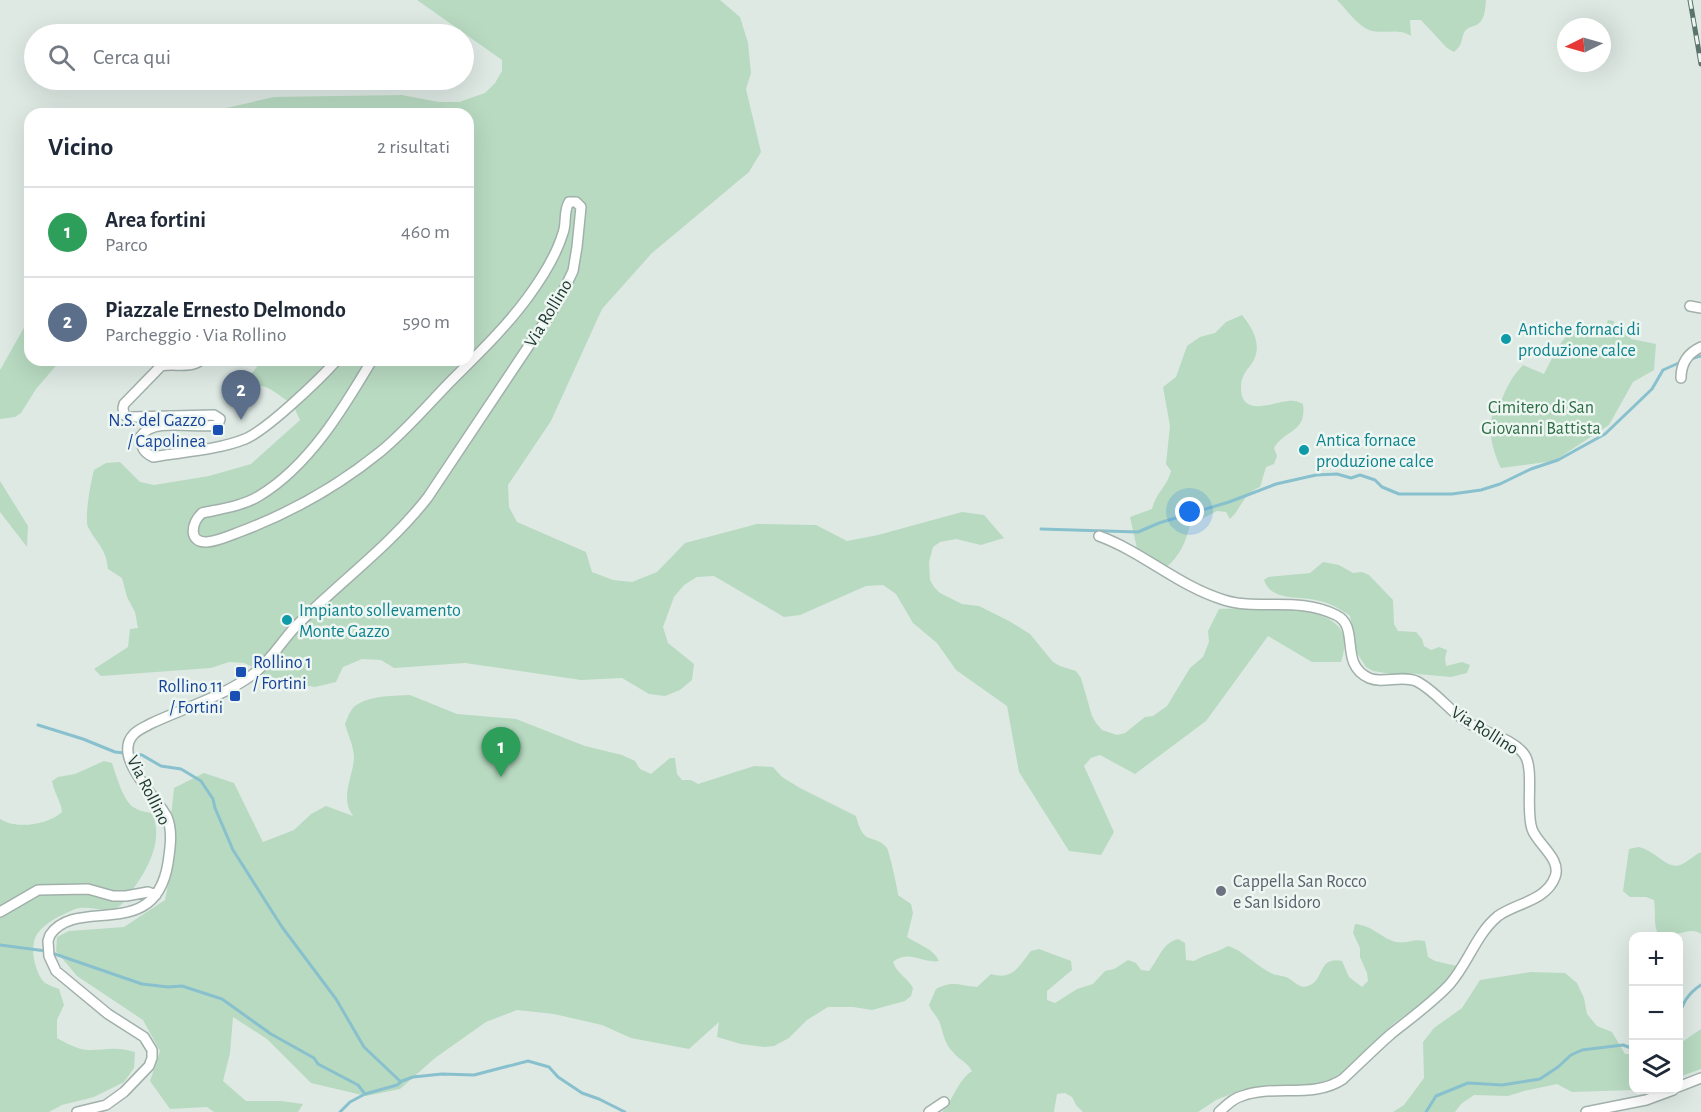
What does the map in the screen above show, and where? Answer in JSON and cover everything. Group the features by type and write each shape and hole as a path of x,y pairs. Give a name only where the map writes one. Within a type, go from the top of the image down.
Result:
{"street":[{"name":"Via Rollino","path":"156,895 165,878 168,866 169,825 130,759 128,752 130,739 150,724 232,687 254,673 267,662 296,626 411,520 558,302 573,271 581,207 576,202 569,202 566,207 564,231 553,258 528,298 474,357"},
{"path":"1690,306 1701,308"},
{"path":"1681,378 1681,372 1688,356 1701,346"},
{"path":"161,366 124,404 124,415 130,417 214,415 220,419 218,425 206,427 159,425 149,427 141,436 141,445 145,453 153,457 227,445 247,438 294,402 331,366"},
{"name":"Via Rollino","path":"369,366 357,387 308,454 281,481 257,498 202,513 195,519 193,527 197,539 207,542 221,539 294,509 333,487 382,451 465,366"},
{"name":"Via Rollino","path":"1099,536 1121,544 1184,584 1220,599 1230,602 1286,603 1307,606 1341,618 1349,631 1350,658 1365,675 1375,679 1414,680 1469,724 1512,744 1524,754 1529,771 1530,821 1533,832 1555,862 1557,870 1556,877 1548,890 1495,920 1451,982 1343,1079 1323,1088 1243,1095 1219,1112"},
{"path":"0,912 38,890 88,889 113,896 148,892 156,895 148,903 126,913 78,919 62,925 50,935 49,956 56,971 108,1014 144,1037 152,1050 149,1066 124,1092 106,1105 77,1112"},
{"path":"1683,1085 1701,1078"},
{"path":"1586,1112 1646,1100 1660,1094"},
{"path":"929,1112 944,1102"}],"green space":[{"path":"417,0 720,0 740,17 748,43 751,73 746,89 761,152 749,172 652,253 602,309 551,421 508,485 509,507 517,522 586,552 592,572 613,580 632,582 657,572 685,543 757,524 816,525 847,541 962,512 984,515 1004,538 981,545 956,539 940,542 933,547 929,562 930,580 934,587 940,593 962,604 979,606 1009,621 1030,634 1053,662 1076,671 1081,678 1096,723 1102,730 1117,735 1125,733 1145,717 1153,716 1167,706 1190,668 1203,657 1209,642 1208,631 1219,609 1284,609 1319,615 1332,621 1343,634 1344,646 1341,662 1312,662 1268,636 1206,721 1135,774 1100,755 1091,758 1084,766 1114,832 1101,855 1069,851 1019,772 1007,706 956,670 937,643 913,623 896,594 883,585 866,586 800,615 784,617 714,576 697,577 684,585 674,597 663,627 668,643 694,664 692,680 680,690 665,696 649,694 622,678 581,680 465,663 394,668 381,660 362,659 343,667 336,682 315,687 269,679 244,663 229,662 211,668 101,676 94,669 128,647 130,629 138,628 135,612 127,597 122,578 108,569 103,551 88,527 87,508 94,470 106,463 120,462 140,482 154,485 209,476 251,464 300,420 292,403 263,386 247,385 257,366 474,366 474,108 226,108 274,97 402,95 439,102 459,102 485,93 502,71 502,60 474,40 474,24 451,24"},
{"path":"1337,0 1486,1 1482,19 1465,31 1461,44 1454,52 1447,48 1421,20 1410,20 1411,36 1401,32 1369,30"},
{"path":"1242,315 1256,339 1257,346 1254,359 1242,381 1243,397 1247,403 1254,406 1287,401 1299,402 1303,404 1302,420 1274,448 1277,456 1274,464 1266,467 1260,487 1246,497 1230,519 1226,512 1217,511 1190,523 1182,549 1164,569 1138,553 1130,517 1152,509 1171,471 1166,464 1170,426 1163,387 1176,377 1187,346 1200,337 1215,333 1226,322"},
{"name":"Cimitero di San Giovanni Battista","path":"1608,320 1614,321 1613,329 1631,332 1631,339 1656,344 1654,370 1633,382 1609,425 1554,461 1501,468 1492,441 1491,420 1516,373 1523,365 1544,374 1560,344 1573,331 1592,326 1606,326"},
{"path":"24,328 24,366 56,366 36,389 21,413 15,417 0,419 0,370"},
{"path":"0,481 28,526 27,547 0,512"},
{"path":"1323,562 1339,565 1353,573 1362,572 1369,575 1393,600 1394,624 1398,631 1416,632 1424,646 1431,650 1439,647 1447,650 1446,666 1462,662 1470,665 1467,673 1451,677 1406,673 1397,675 1373,671 1366,667 1357,653 1350,616 1324,602 1278,595 1267,587 1264,580 1268,577 1310,573"},
{"path":"410,695 457,714 516,719 585,746 622,755 635,761 640,769 651,774 670,758 675,758 677,774 682,780 691,780 698,784 754,766 773,767 782,777 800,788 856,816 862,832 887,848 898,895 911,904 913,913 907,937 929,950 939,961 910,957 899,958 893,962 913,988 911,996 905,1001 872,1010 828,1007 807,1020 789,1038 774,1046 741,1044 717,1037 719,1022 689,1049 631,1038 602,1025 554,1014 517,1010 486,1022 435,1058 400,1089 366,1096 311,1083 267,1039 233,1017 230,1053 223,1081 246,1101 281,1101 303,1104 298,1112 214,1112 207,1107 170,1109 150,1081 160,1051 143,1020 77,976 56,951 57,937 69,931 124,927 165,900 174,856 171,817 174,788 204,773 234,783 263,842 294,830 311,814 326,806 353,816 347,801 354,756 345,724 349,715 356,705 370,699"},
{"path":"104,761 112,763 120,787 129,804 152,813 156,833 153,853 139,881 120,905 107,910 78,908 54,919 38,933 33,950 40,976 46,984 59,989 64,1005 57,1020 57,1038 71,1046 88,1050 116,1049 135,1052 134,1068 124,1082 94,1097 62,1105 49,1112 0,1112 0,819 11,824 26,825 40,823 58,816 62,812 52,781"},
{"path":"1638,847 1644,849 1675,866 1683,864 1701,852 1701,934 1691,931 1658,932 1654,900 1646,897 1630,897 1623,891 1629,849"},
{"path":"1355,924 1396,942 1425,941 1428,957 1457,966 1433,996 1394,1023 1348,1068 1332,1079 1309,1085 1244,1089 1216,1100 1198,1112 1083,1112 1072,1097 1065,1093 1057,1094 1054,1112 942,1112 963,1080 972,1071 949,1048 939,1021 929,1005 936,989 942,986 952,984 977,987 991,974 999,976 1011,973 1031,951 1039,949 1071,961 1072,970 1047,991 1047,1000 1055,1003 1077,989 1093,984 1105,971 1114,969 1128,960 1136,963 1141,970 1149,971 1164,948 1178,939 1185,943 1186,960 1194,961 1228,946 1273,974 1286,977 1302,987 1313,983 1329,962 1342,961 1349,977 1362,987 1368,981 1360,957 1360,948 1353,933"},
{"path":"1531,972 1565,973 1577,983 1584,998 1587,1014 1597,1026 1612,1032 1625,1054 1629,1054 1629,1090 1572,1092 1557,1084 1508,1096 1474,1095 1461,1104 1455,1112 1393,1112 1404,1105 1424,1078 1423,1042 1434,1028 1462,1008 1480,980"},
{"path":"1701,1029 1701,1069 1683,1076 1683,1041"}],"waterway":[{"path":"1690,359 1701,356"},
{"path":"1041,529 1138,532 1276,484 1316,475 1337,474 1351,478 1360,475 1375,480 1382,487 1399,494 1452,494 1481,490 1558,460 1605,434 1652,389 1663,370 1681,362"},
{"path":"38,725 115,752 142,755 161,766 181,769 201,781 213,799 233,850 282,927 336,999 364,1047 401,1082"},
{"path":"0,945 46,951"},
{"path":"52,953 142,984 182,986 222,999 271,1034 314,1058 318,1064 358,1085 365,1094"},
{"path":"1683,1006 1692,992 1701,985"},
{"path":"1426,1112 1436,1096 1468,1083 1502,1085 1540,1079 1571,1055 1582,1050 1623,1045 1629,1047"},
{"path":"340,1112 350,1102 365,1094 397,1085 413,1077 442,1074 474,1075 528,1061 549,1067 558,1077 582,1093 625,1112"}],"railway":[{"path":"1690,0 1701,64"}],"place":[{"name":"Antiche fornaci di produzione calce","path":"1506,339"},
{"name":"Piazzale Ernesto Delmondo","path":"241,420"},
{"name":"N.S. del Gazzo / Capolinea","path":"218,430"},
{"name":"Antica fornace produzione calce","path":"1304,450"},
{"name":"Impianto sollevamento Monte Gazzo","path":"287,620"},
{"name":"Rollino 1 / Fortini","path":"241,672"},
{"name":"Rollino 11 / Fortini","path":"235,696"},
{"name":"Area fortini","path":"501,777"},
{"name":"Cappella San Rocco e San Isidoro","path":"1221,891"}]}
